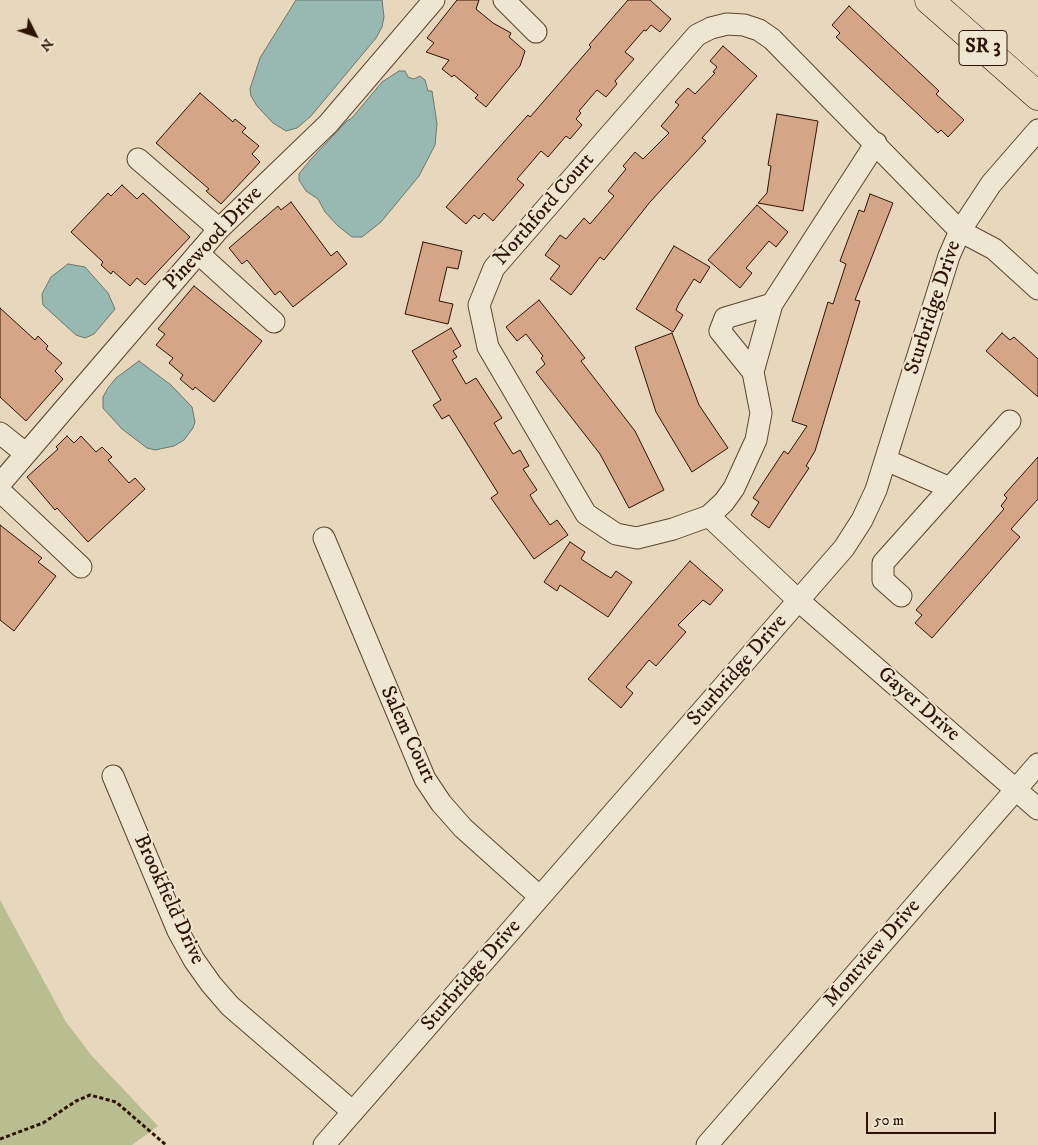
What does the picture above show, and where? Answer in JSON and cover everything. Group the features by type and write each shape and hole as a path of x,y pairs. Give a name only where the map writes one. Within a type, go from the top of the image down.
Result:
{"main road":[{"name":"SR 3","path":"929,0 1038,96"}],"street":[{"name":"Pinewood Drive","path":"0,484 218,229 328,124 434,0"},
{"path":"504,0 536,32"},
{"name":"Northford Court","path":"709,516 672,530 636,538 616,534 586,514 488,347 479,305 494,268 697,35 711,28 727,24 744,25 759,30 772,39 876,143 960,231 994,249 1038,288"},
{"name":"Sturbridge Drive","path":"324,1145 844,548 862,520 876,490 949,256 960,231 991,184 1038,130"},
{"path":"799,601 709,516 724,502 734,488 756,440 761,413 753,372 772,304 876,143"},
{"path":"138,159 218,229"},
{"path":"198,253 274,322"},
{"path":"753,372 720,332 726,318 772,304"},
{"path":"902,596 883,580 883,563 1010,421"},
{"path":"0,433 25,453"},
{"path":"886,460 950,488"},
{"path":"0,491 81,567"},
{"name":"Salem Court","path":"324,538 425,779 441,803 463,828 540,898"},
{"name":"Gayer Drive","path":"799,601 1038,808"},
{"name":"Montview Drive","path":"707,1145 1038,764"},
{"name":"Brookfield Drive","path":"113,776 178,931 210,984 230,1006 353,1112"}],"path":[{"path":"0,1139 43,1123 76,1101 90,1095 116,1102 166,1145"}],"green space":[{"path":"0,900 66,1022 92,1056 158,1126 132,1145 0,1145"}],"water":[{"path":"296,0 382,0 384,17 382,27 376,38 311,116 297,128 286,131 273,123 257,106 251,96 250,89 260,58"},
{"path":"399,71 405,71 408,77 414,79 420,76 425,80 428,91 432,91 437,124 435,145 419,176 381,222 362,237 352,237 325,212 318,199 306,191 299,180 299,174 311,159 352,118 382,82"},
{"path":"68,264 85,267 108,293 115,309 94,334 85,338 76,335 43,305 42,294 51,277"},
{"path":"139,361 171,385 192,407 195,422 193,428 184,440 174,446 155,450 147,448 122,429 103,408 103,397 108,388 116,378"}],"building":[{"path":"457,0 479,0 476,9 493,23 511,33 509,37 525,51 520,66 486,107 475,98 478,95 454,75 452,77 442,69 449,60 426,52 434,43 427,38"},
{"path":"628,0 650,0 671,19 660,32 651,25 646,31 644,30 625,52 634,59 615,81 617,84 606,97 597,90 579,111 581,113 576,119 582,125 570,139 566,136 548,157 541,151 517,179 524,185 493,221 484,213 479,219 474,215 466,224 446,207 528,115 530,117 591,47 589,45"},
{"path":"849,6 939,91 936,94 964,120 948,137 941,130 938,133 836,37 840,33 832,25"},
{"path":"723,46 757,76 702,138 706,141 650,202 604,260 600,257 571,295 550,279 560,266 545,255 560,235 566,239 584,218 590,224 614,196 608,191 626,169 623,166 635,152 643,159 669,133 661,126 679,105 675,102 688,88 695,94 715,73 713,72 717,67 710,61"},
{"path":"200,93 233,122 235,119 246,128 242,132 259,146 252,154 260,162 221,204 206,191 209,189 156,143"},
{"path":"777,114 818,121 803,211 758,203 767,193 771,166 768,165"},
{"path":"122,185 137,199 143,193 190,237 145,285 137,278 130,286 113,271 111,274 101,265 103,262 71,232 108,193 111,196"},
{"path":"870,194 893,203 855,300 860,301 815,451 806,466 809,468 769,528 751,515 759,502 753,498 784,451 788,454 807,426 792,421 828,302 833,304 846,264 840,261 859,210 864,212"},
{"path":"291,202 331,256 337,251 347,264 293,307 280,291 275,295 247,260 242,264 229,248 278,206 281,210"},
{"path":"757,205 788,232 776,247 769,241 746,268 752,273 740,288 708,260"},
{"path":"423,242 462,251 458,269 447,267 439,301 453,304 448,324 405,314"},
{"path":"674,246 710,267 700,283 694,279 679,303 676,310 683,315 673,332 636,309"},
{"path":"194,286 262,341 214,402 195,387 193,390 180,379 183,375 169,363 173,358 156,345 165,334 158,329"},
{"path":"539,300 585,358 581,361 635,431 664,490 629,508 600,454 536,372 545,364 541,358 543,356 526,334 517,341 506,327"},
{"path":"0,308 35,340 38,336 48,346 46,349 62,363 55,371 63,379 26,421 0,397"},
{"path":"451,328 461,346 453,351 457,357 452,360 466,384 476,378 502,418 494,423 513,454 520,450 529,466 523,469 537,490 530,495 534,502 550,525 557,520 568,535 534,559 491,498 498,493 449,415 442,419 433,405 441,400 412,351"},
{"path":"672,333 699,405 728,448 692,472 656,412 635,347"},
{"path":"1002,333 1010,340 1014,337 1038,359 1038,397 986,351"},
{"path":"67,436 74,443 81,436 96,452 102,447 112,457 108,460 129,483 135,478 145,489 88,542 57,508 55,510 27,477 58,449 56,447"},
{"path":"1038,457 1038,499 1011,529 1020,537 932,638 915,623 922,615 916,610 1004,509 1001,506 1007,498 1004,495"},
{"path":"0,525 42,558 38,562 56,576 14,631 0,620"},
{"path":"570,542 585,552 581,559 604,574 611,578 616,571 632,582 608,617 560,585 557,591 544,582"},
{"path":"690,561 723,590 710,605 703,600 678,625 686,632 656,666 649,660 626,687 633,693 621,708 588,679"}]}
